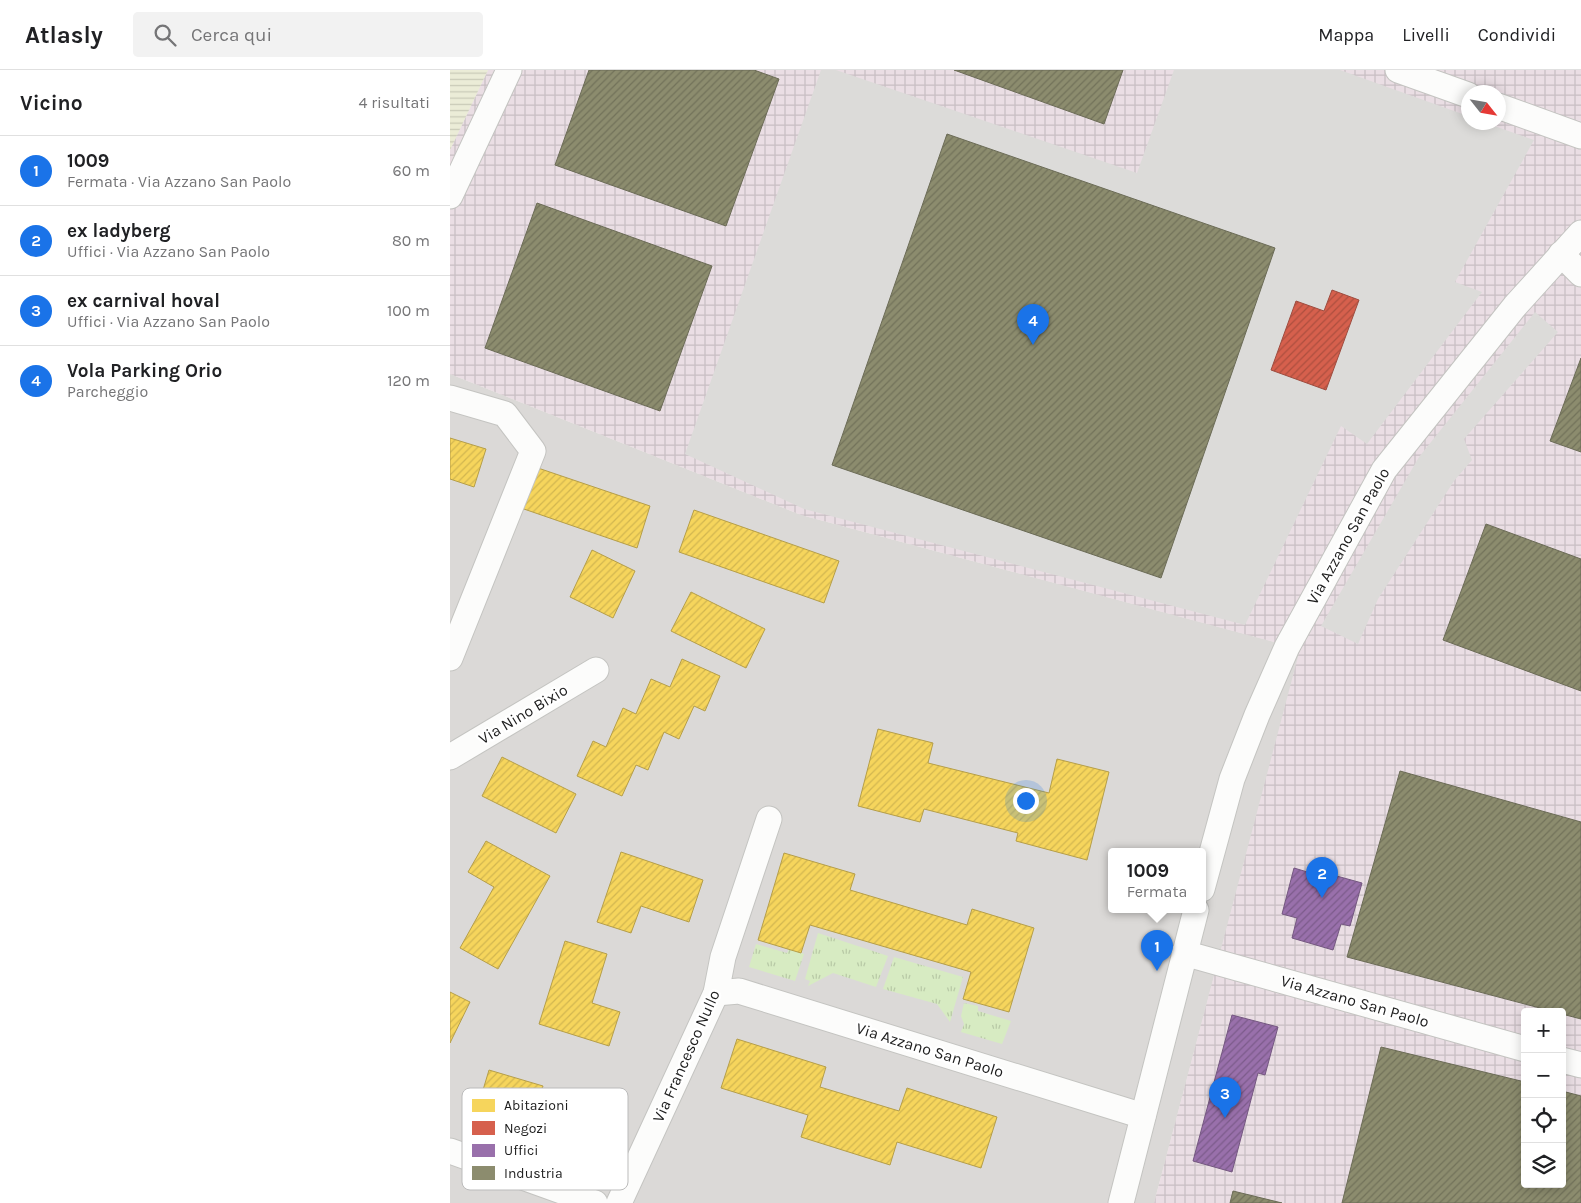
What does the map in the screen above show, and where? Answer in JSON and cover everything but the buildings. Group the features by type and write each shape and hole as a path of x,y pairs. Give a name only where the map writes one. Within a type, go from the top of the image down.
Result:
{"street":[{"path":"450,196 510,70"},
{"path":"1398,70 1461,92"},
{"path":"1506,109 1581,136"},
{"name":"Via Azzano San Paolo","path":"1206,874 1232,779 1257,714 1287,647 1384,470 1514,306 1581,233"},
{"path":"1561,254 1581,274"},
{"path":"450,398 505,414 533,451 450,658"},
{"name":"Via Nino Bixio","path":"450,757 596,670"},
{"name":"Via Francesco Nullo","path":"628,1184 716,993 723,957 769,819"},
{"path":"1121,1203 1195,913"},
{"name":"Via Azzano San Paolo","path":"1184,954 1521,1048"},
{"name":"Via Azzano San Paolo","path":"716,993 739,991 1144,1116"},
{"path":"1566,1061 1581,1065"},
{"path":"450,1151 462,1155"},
{"path":"560,1190 596,1203"},
{"name":"Via Francesco Nullo","path":"619,1203 625,1190"}],"shaded area":[{"path":"488,70 1581,70 1581,1203 1154,1203 1300,649 801,515 450,374 450,150"},
{"path":"821,70 836,70 1137,173 1174,70 1340,70 1461,113 1461,130 1506,130 1534,140 1455,282 1482,292 1367,444 1341,426 1245,625 804,509 685,454"},
{"path":"1535,312 1558,332 1464,439 1472,460 1454,481 1378,599 1358,644 1321,626 1419,457"},
{"path":"450,374 801,515 1301,649 1154,1203 450,1203"}],"green space":[{"path":"450,70 488,70 450,150"},
{"path":"818,933 888,956 876,987 833,973 808,986 810,981 805,979"},
{"path":"756,944 787,953 789,949 804,954 795,981 749,967"},
{"path":"894,957 963,977 950,1022 937,1004 883,989"},
{"path":"964,1003 978,1006 978,1011 1011,1021 1002,1044 961,1032 964,1024 961,1016"}],"place":[{"name":"Vola Parking Orio","path":"1033,345"},
{"name":"ex ladyberg","path":"1322,898"},
{"name":"1009","path":"1157,971"},
{"name":"ex carnival hoval","path":"1225,1118"}]}
